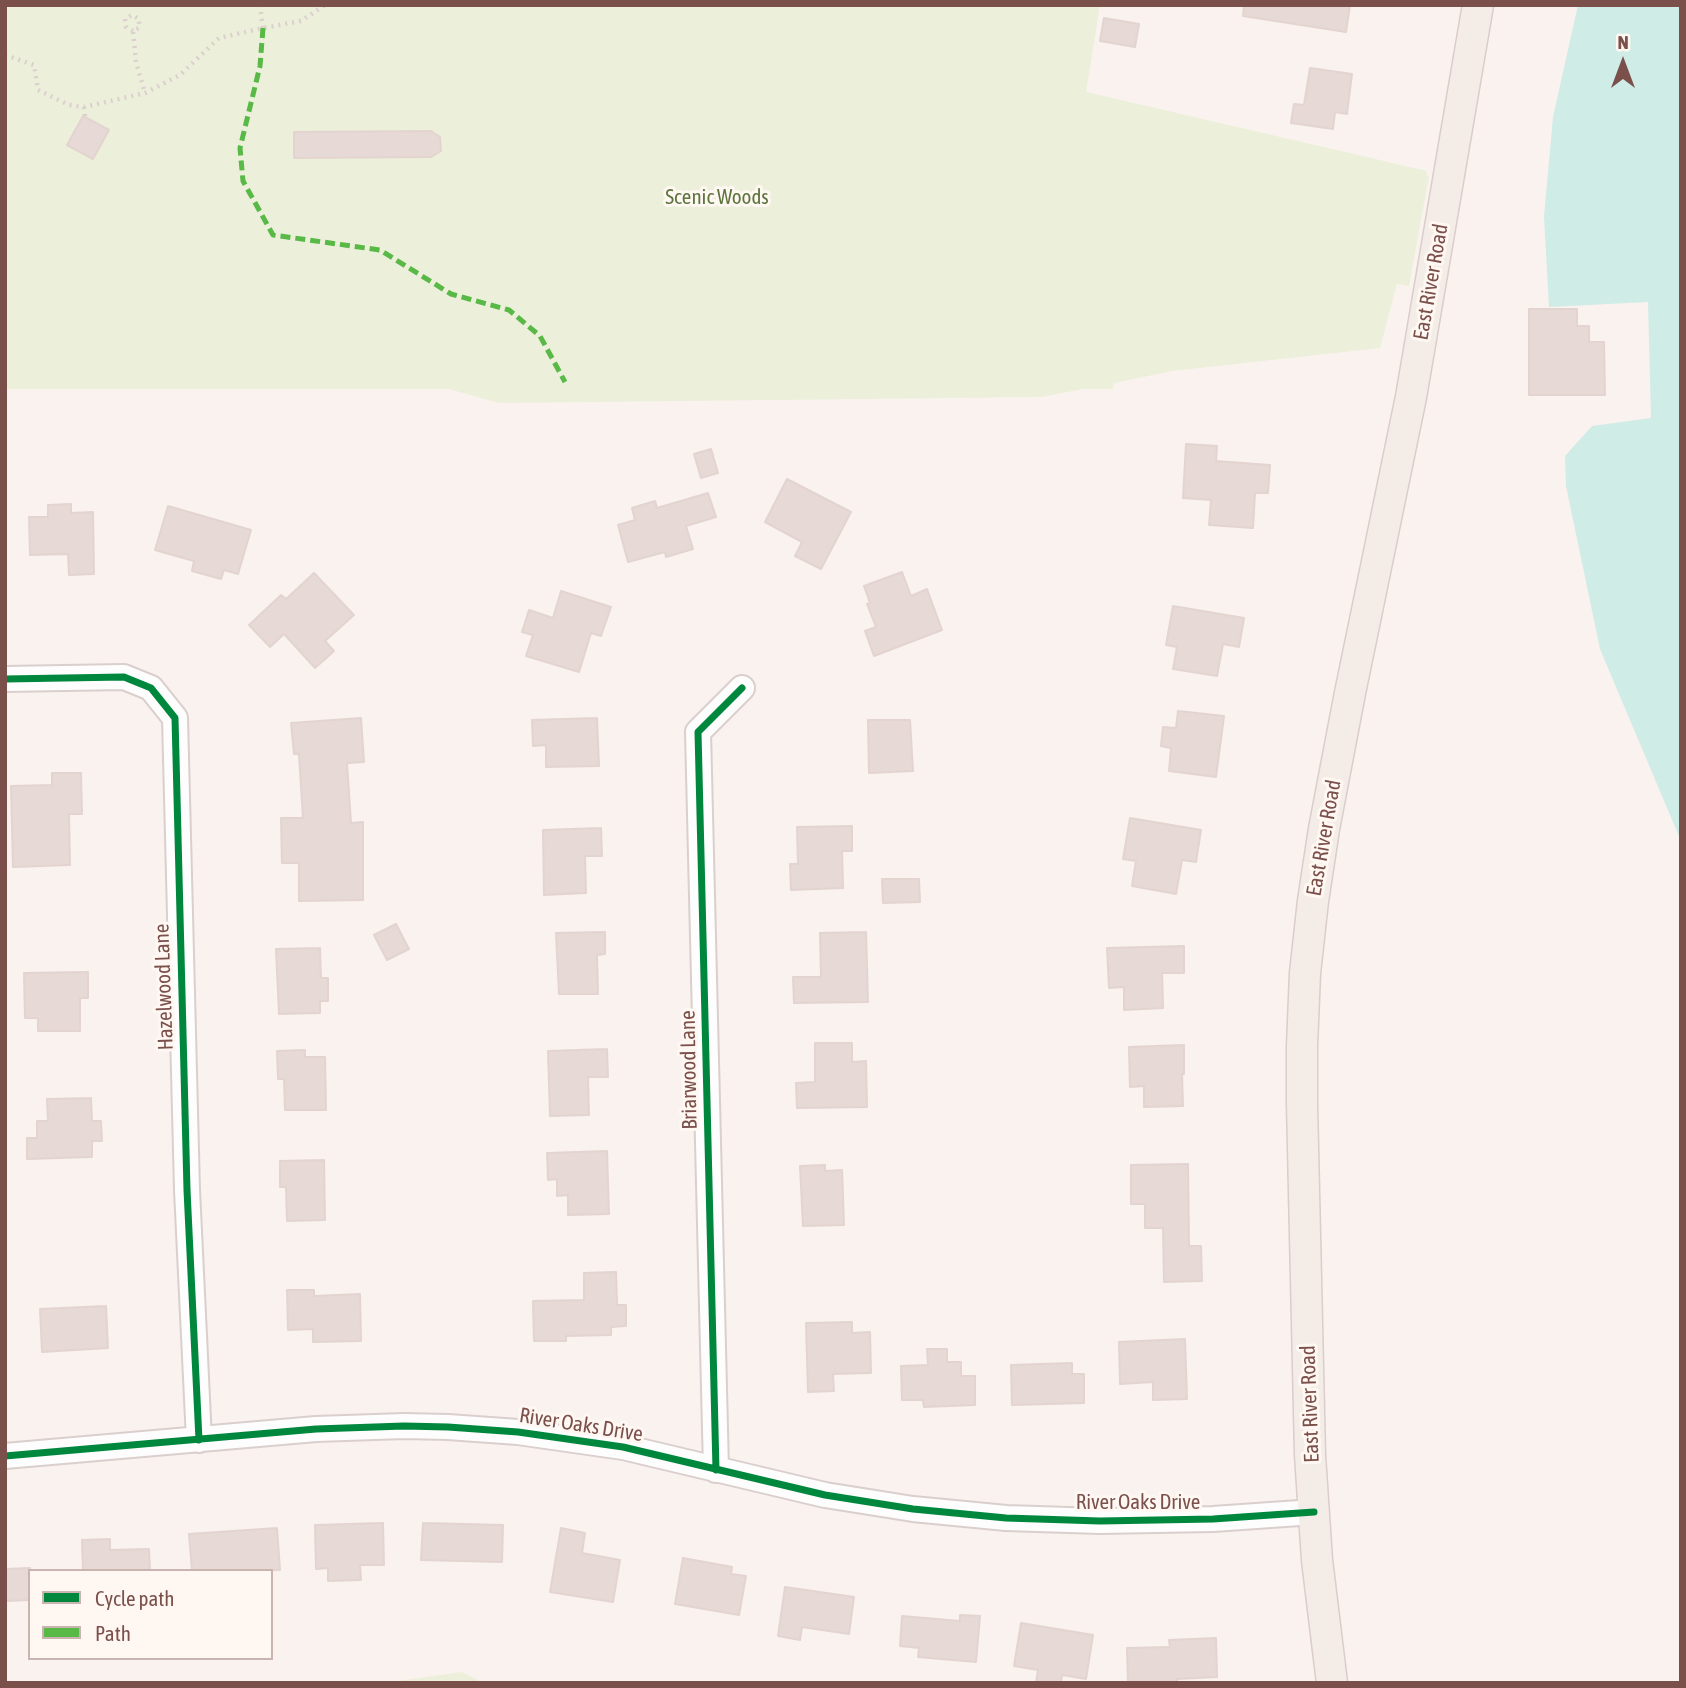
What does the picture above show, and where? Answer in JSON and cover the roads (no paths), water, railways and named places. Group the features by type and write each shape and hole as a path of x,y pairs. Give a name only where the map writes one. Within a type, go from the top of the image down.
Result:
{"main road":[{"name":"East River Road","path":"1332,1683 1317,1560 1311,1455 1302,1057 1305,973 1312,901 1324,829 1411,397 1478,5"}],"street":[{"name":"Hazelwood Lane","path":"5,679 124,677 151,688 174,718 187,1176 199,1440"},
{"name":"Briarwood Lane","path":"716,1470 698,732 742,688"},
{"name":"River Oaks Drive","path":"5,1457 316,1429 448,1427 518,1432 623,1447 825,1495 913,1509 1006,1518 1100,1521 1213,1519 1314,1512"}],"water":[{"path":"1578,5 1681,5 1681,841 1600,649 1566,486 1565,456 1592,426 1651,418 1648,302 1549,307 1544,217 1553,117"}],"park label":[{"name":"Scenic Woods","path":"717,197"}]}
